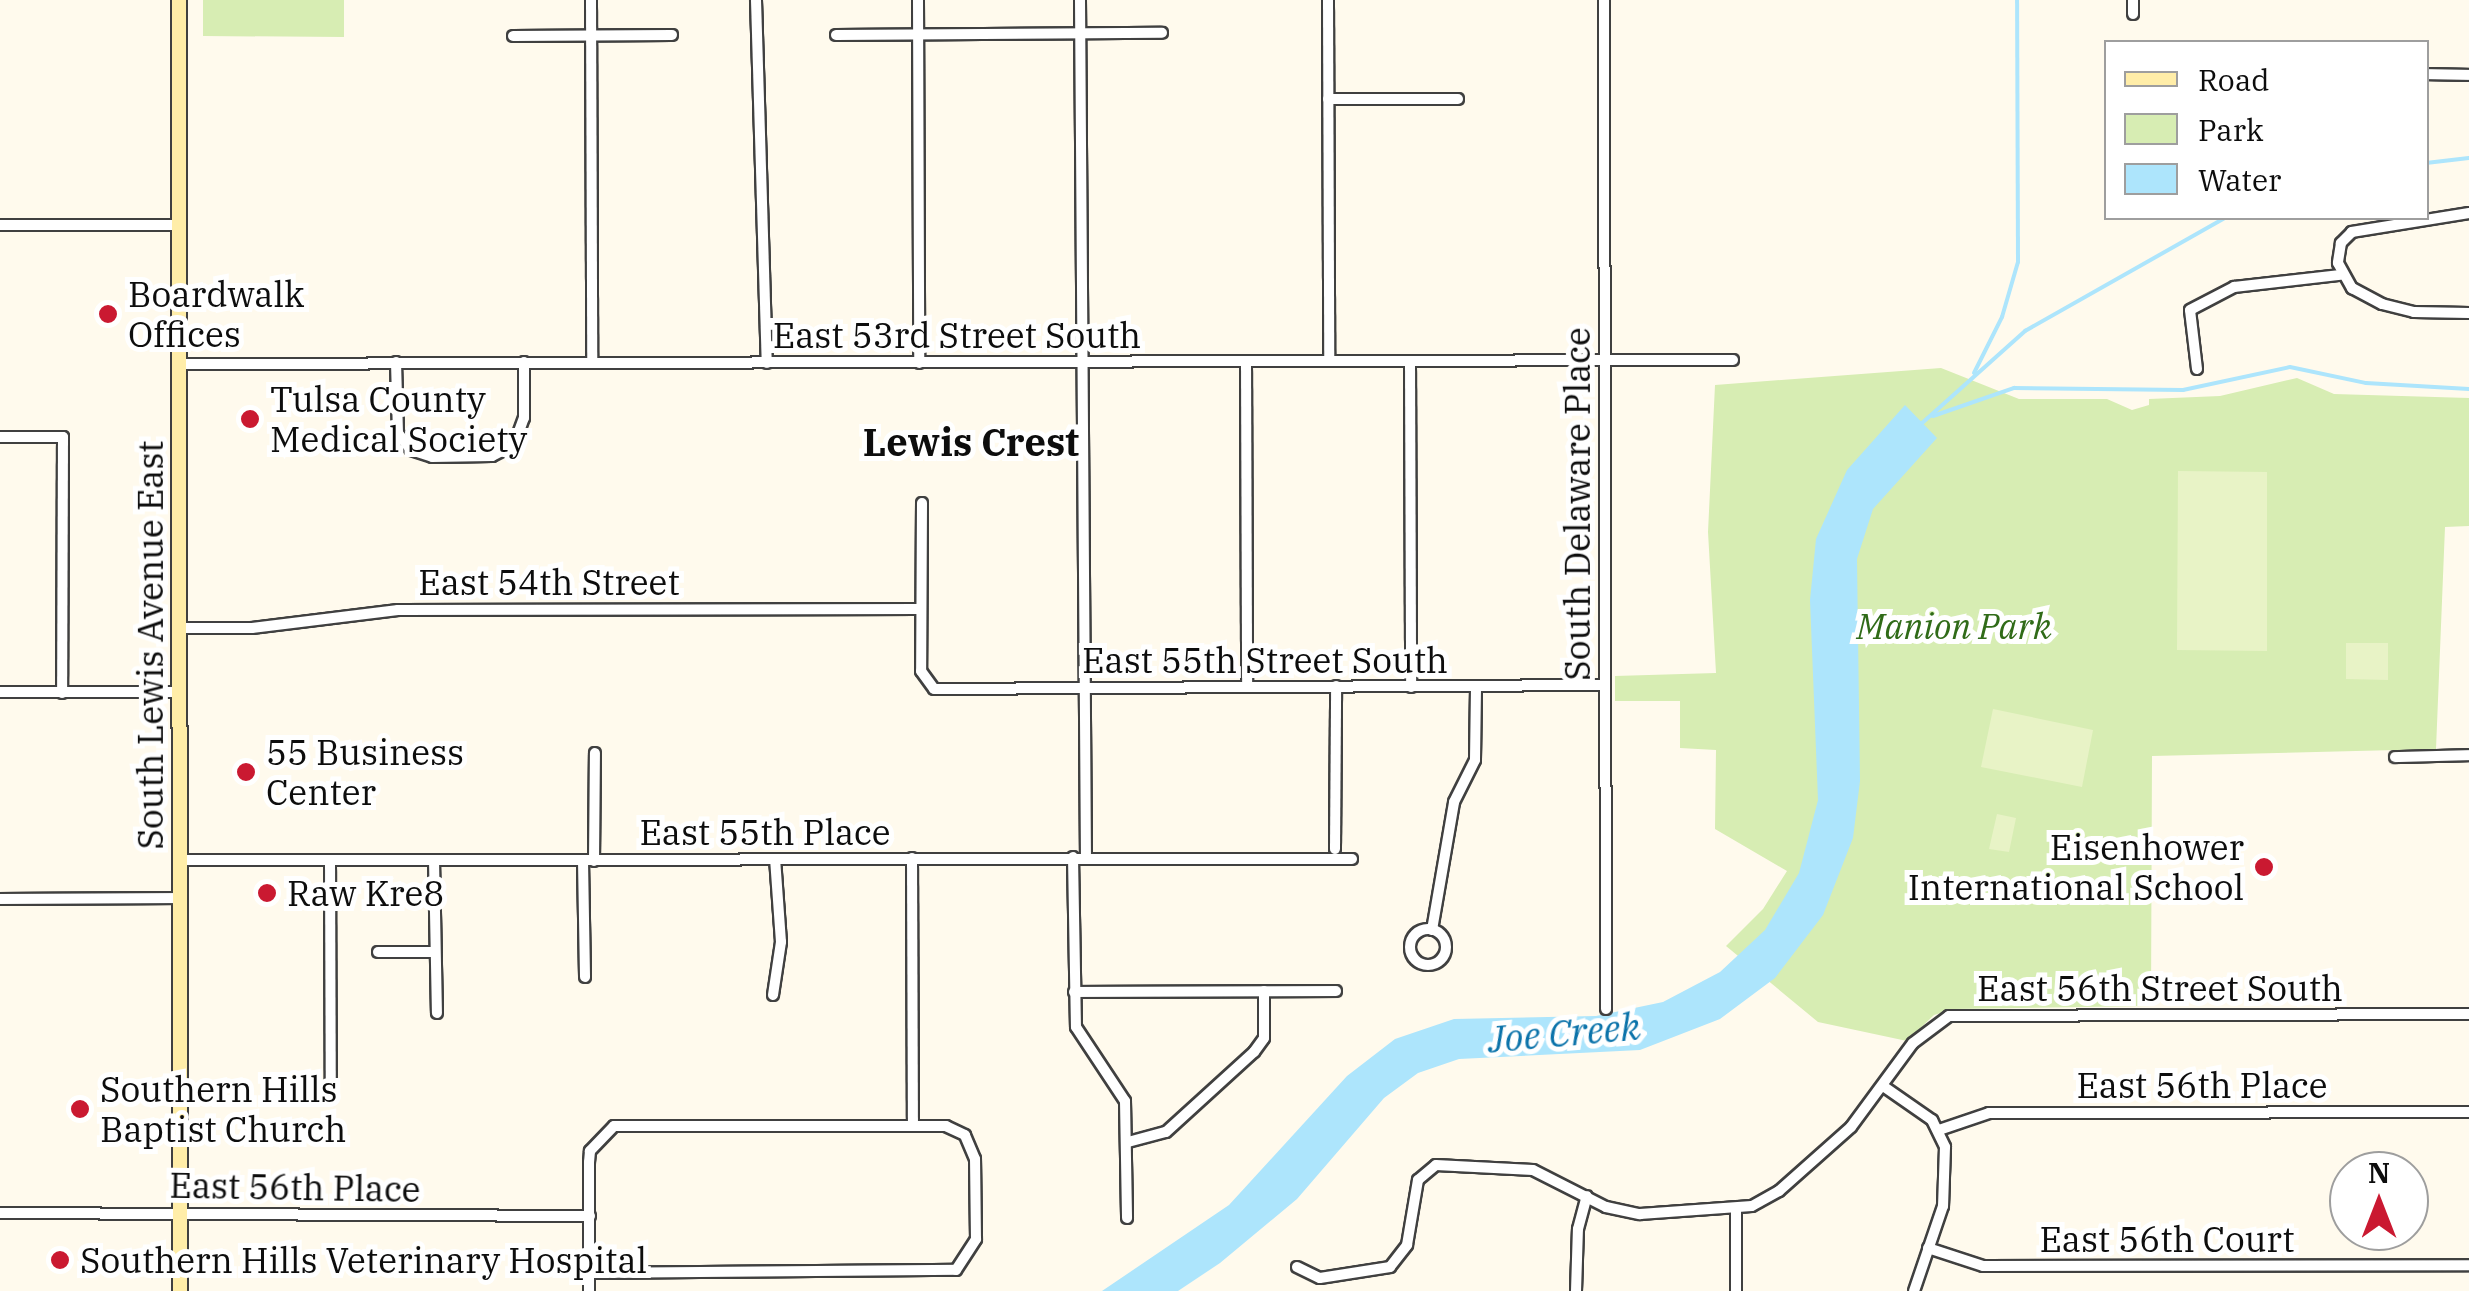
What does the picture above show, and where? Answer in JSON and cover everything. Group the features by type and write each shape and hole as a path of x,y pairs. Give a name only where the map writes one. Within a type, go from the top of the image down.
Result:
{"main road":[{"name":"South Lewis Avenue East","path":"179,0 180,1291"}],"street":[{"path":"591,0 592,362"},
{"path":"756,0 767,362"},
{"path":"918,0 919,364"},
{"path":"1080,0 1086,857"},
{"path":"1328,0 1329,361"},
{"name":"South Delaware Place","path":"1604,0 1606,1009"},
{"path":"2133,0 2134,14"},
{"path":"836,35 1162,33"},
{"path":"513,36 672,35"},
{"path":"2429,74 2469,75"},
{"path":"1328,99 1458,98"},
{"path":"2429,219 2469,213"},
{"path":"2360,220 2362,230"},
{"path":"2340,275 2341,243 2362,230 2425,220"},
{"path":"0,225 179,225"},
{"path":"2197,369 2190,310 2218,292 2340,275 2382,304 2414,312 2469,313"},
{"name":"East 53rd Street South","path":"181,364 1733,360"},
{"path":"1410,361 1411,687"},
{"path":"396,362 395,420 404,442 432,457 492,456 514,444 524,418 524,362"},
{"path":"1246,362 1247,684"},
{"path":"0,438 64,438 62,693"},
{"path":"921,610 922,503"},
{"name":"East 54th Street","path":"180,628 252,628 398,610 921,610"},
{"name":"East 55th Street South","path":"921,610 926,685 1604,685"},
{"path":"1335,849 1336,686"},
{"path":"1432,930 1454,802 1475,760 1476,688"},
{"path":"0,692 179,692"},
{"path":"585,977 595,753"},
{"path":"2395,757 2469,756"},
{"path":"1073,857 1074,992 1081,1038 1125,1101 1127,1218"},
{"path":"912,858 913,1125"},
{"path":"773,995 781,942 775,859"},
{"name":"East 55th Place","path":"179,860 1352,859"},
{"path":"330,860 332,1095"},
{"path":"434,860 437,1013"},
{"path":"0,899 179,898"},
{"path":"378,952 435,952"},
{"path":"1128,1142 1156,1139 1254,1052 1264,1038 1264,991"},
{"path":"1074,992 1336,992"},
{"name":"East 56th Street South","path":"1883,1086 1926,1030 1949,1016 2469,1014"},
{"path":"1297,1267 1320,1278 1390,1267 1407,1246 1418,1180 1436,1165 1534,1170 1588,1196 1640,1214 1736,1210 1779,1191 1851,1126 1883,1086 1939,1130 1946,1189 1914,1291"},
{"name":"East 56th Place","path":"1939,1130 1990,1113 2469,1112"},
{"path":"590,1273 956,1270 976,1239 971,1146 956,1130 913,1125 626,1124 595,1141 590,1216 590,1273 590,1291"},
{"path":"1576,1291 1578,1229 1588,1196"},
{"path":"1736,1210 1736,1291"},
{"name":"East 56th Place","path":"0,1213 590,1216"},
{"name":"East 56th Court","path":"1928,1248 1983,1266 2469,1266"}],"green space":[{"path":"203,0 344,0 344,37 203,36"},
{"name":"Manion Park","path":"1941,368 2019,399 2107,399 2132,410 2149,405 2149,399 2220,396 2297,378 2334,394 2469,398 2469,526 2445,527 2436,749 2152,756 2151,1006 1954,1009 1934,1015 1907,1041 1818,1022 1726,946 1763,909 1787,871 1715,829 1716,750 1680,748 1680,701 1615,701 1615,676 1716,673 1708,532 1715,385"},
{"path":"2178,471 2267,472 2267,651 2177,650"},
{"path":"2346,643 2388,643 2388,680 2346,679"},
{"path":"1993,709 2093,730 2082,787 1981,767"},
{"path":"1997,814 2016,818 2009,852 1989,849"}],"water":[{"name":"Joe Creek","path":"1905,405 1937,438 1873,509 1857,559 1860,781 1853,838 1823,915 1775,978 1720,1019 1640,1050 1459,1059 1418,1073 1384,1098 1297,1199 1220,1263 1178,1291 1102,1291 1229,1205 1347,1076 1395,1039 1454,1019 1596,1016 1663,1002 1720,972 1765,930 1799,873 1818,800 1810,600 1816,539 1847,470"}],"waterway":[{"path":"1974,373 2002,317 2018,262 2017,0"},
{"path":"2429,163 2469,158"},
{"path":"1921,424 2025,331 2221,220"},
{"path":"1933,416 2014,388 2183,390 2290,367 2366,383 2469,389"}],"place":[{"name":"Boardwalk Offices","path":"108,314"},
{"name":"Tulsa County Medical Society","path":"250,419"},
{"name":"55 Business Center","path":"246,772"},
{"name":"Eisenhower International School","path":"2264,867"},
{"name":"Raw Kre8","path":"267,893"},
{"name":"Southern Hills Baptist Church","path":"80,1109"},
{"name":"Southern Hills Veterinary Hospital","path":"60,1260"}],"district":[{"name":"Lewis Crest","path":"971,442"}]}
